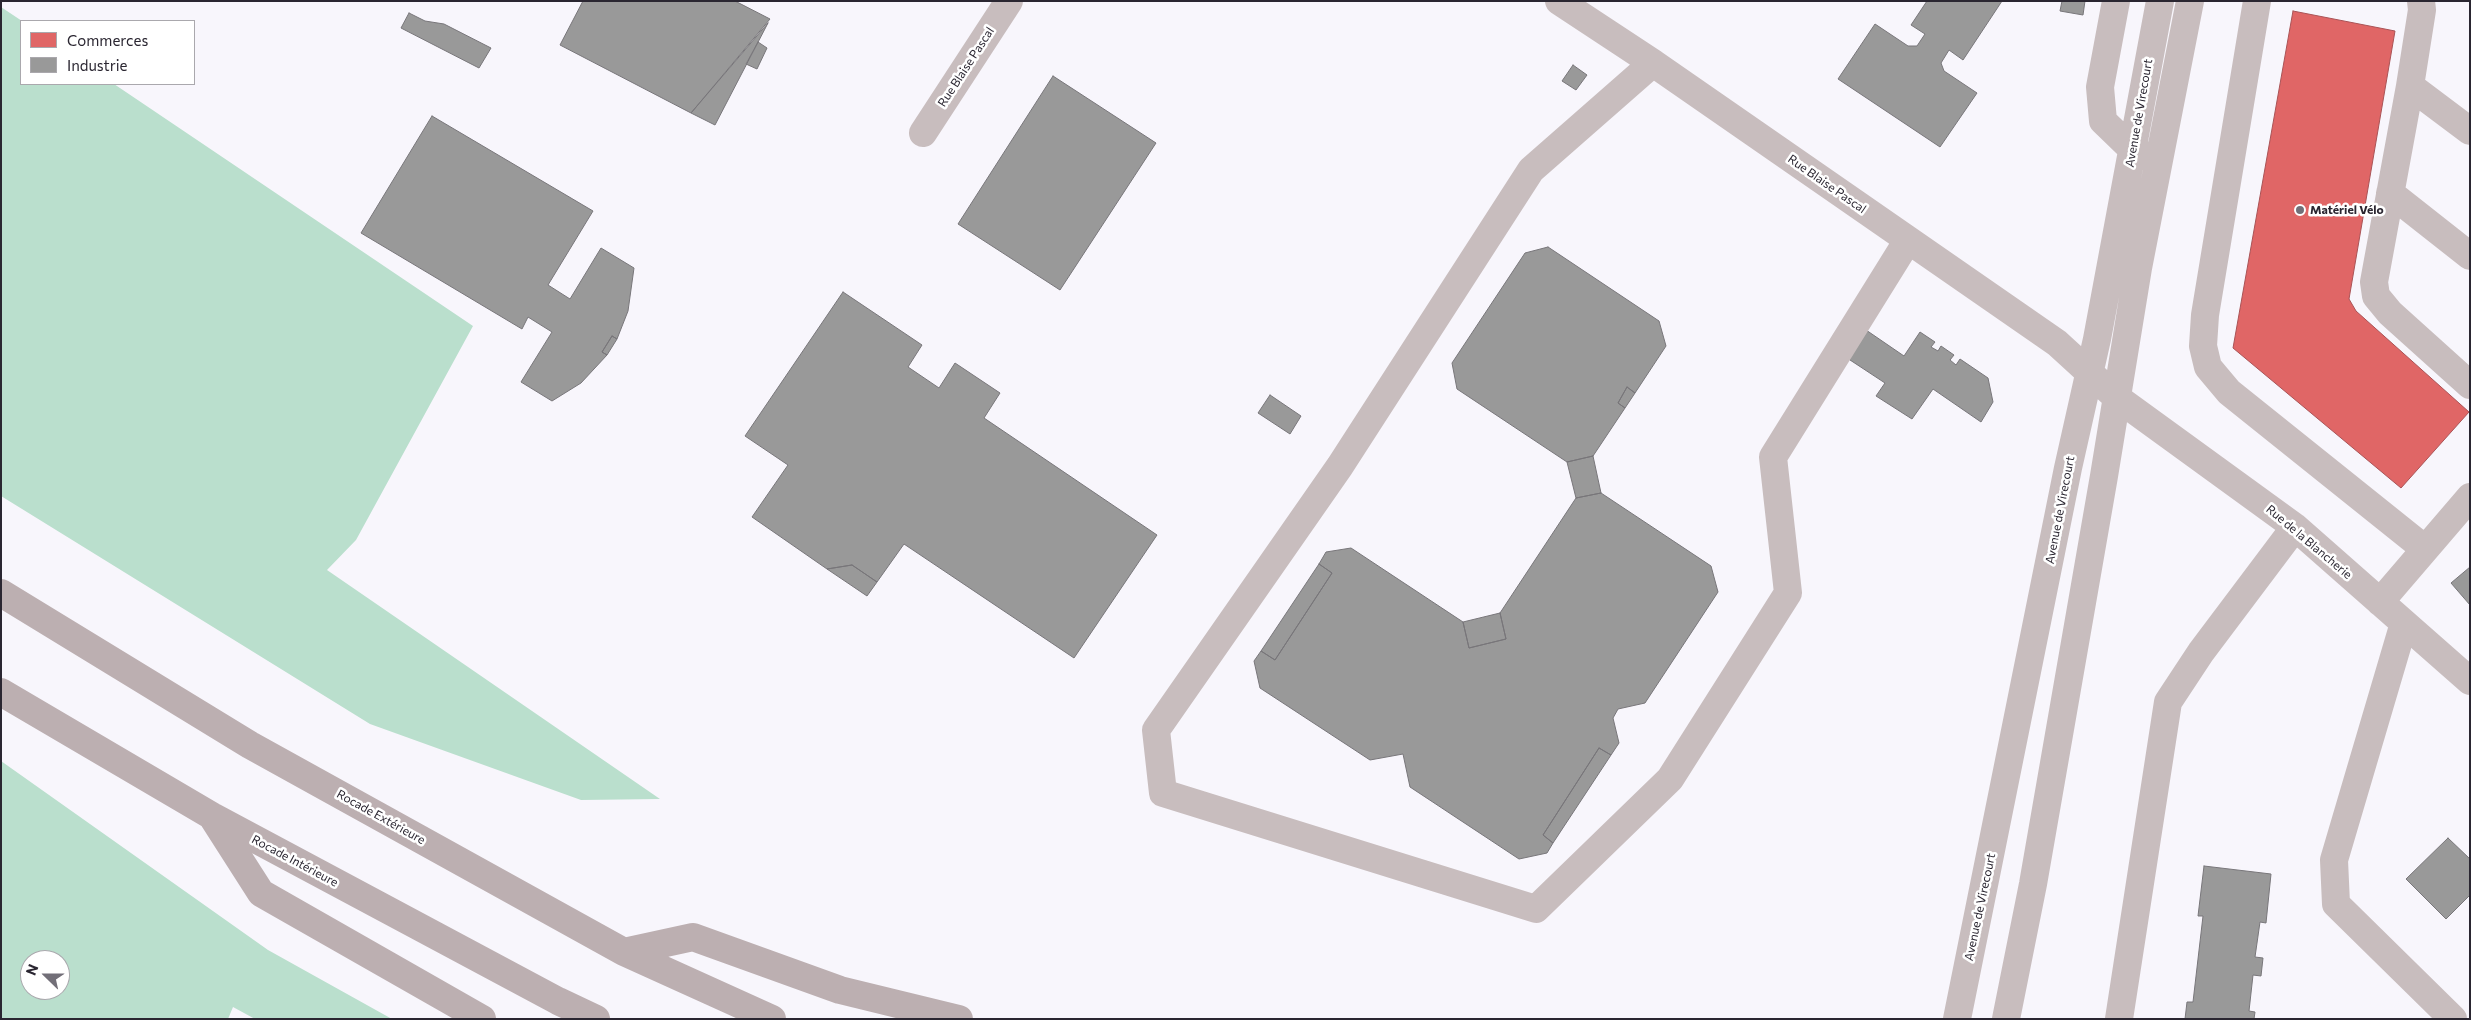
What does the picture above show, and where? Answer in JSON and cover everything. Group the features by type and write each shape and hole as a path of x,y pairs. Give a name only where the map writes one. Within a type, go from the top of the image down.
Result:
{"highway":[{"name":"Rocade Extérieure","path":"1,594 250,745 624,952 772,1019"},
{"name":"Rocade Intérieure","path":"1,692 212,816 558,1001 596,1019"},
{"path":"212,816 261,893 482,1019"},
{"path":"624,952 693,937 840,990 959,1019"}],"street":[{"name":"Rue Blaise Pascal","path":"923,133 1009,1"},
{"name":"Rue Blaise Pascal","path":"1559,1 1652,63 2057,343 2090,373"},
{"path":"2116,1 2100,87 2103,121 2133,150 2159,161"},
{"name":"Avenue de Virecourt","path":"1957,1019 2068,468 2090,373 2160,1"},
{"path":"2006,1019 2037,864 2116,397 2190,1"},
{"path":"2258,1 2205,315 2203,346 2208,367 2229,392 2425,549"},
{"path":"2421,1 2422,10 2410,86 2374,282 2376,296 2390,313 2470,385"},
{"path":"1652,63 1531,170 1340,466 1156,730 1163,793 1536,909 1670,779 1788,593 1773,456 1908,240"},
{"path":"2410,86 2470,131"},
{"path":"2390,193 2470,256"},
{"name":"Rue de la Blancherie","path":"2090,373 2116,397 2295,528 2470,681"},
{"path":"2380,602 2470,497"},
{"path":"2119,1019 2168,702 2201,652 2295,528"},
{"path":"2404,623 2334,860 2336,904 2453,1019"}],"green space":[{"path":"1,7 20,20 20,85 115,85 473,326 356,540 327,570 660,799 581,800 370,724 1,496"},
{"path":"1,761 268,950 392,1019 255,1019 233,1007 228,1019 1,1019"}],"building: Commerces":[{"path":"2293,11 2395,31 2349,299 2356,311 2469,412 2401,488 2233,348"}],"building: Industrie":[{"path":"583,1 735,1 770,19 691,113 560,45"},
{"path":"1927,1 2002,1 1963,60 1949,50 1941,63 1944,71 1977,93 1940,147 1838,79 1875,24 1908,46 1917,46 1925,34 1911,25"},
{"path":"2062,1 2085,1 2083,15 2060,11"},
{"path":"409,13 425,21 444,24 491,48 479,68 401,28"},
{"path":"768,23 715,125 691,113"},
{"path":"758,42 767,48 757,69 746,64"},
{"path":"1573,65 1587,75 1576,90 1562,81"},
{"path":"1053,76 1156,143 1060,290 958,224"},
{"path":"432,116 593,211 548,285 570,299 601,248 634,268 628,311 617,339 612,336 602,352 607,355 581,383 552,401 521,382 552,332 528,317 522,329 361,233"},
{"path":"1548,247 1659,321 1666,346 1635,393 1627,387 1618,403 1625,408 1593,456 1567,462 1457,389 1452,363 1525,253"},
{"path":"843,292 922,345 908,367 939,388 955,363 1000,393 984,418 1157,535 1074,658 904,544 877,582 852,565 827,569 752,517 788,465 745,436"},
{"path":"1866,330 1904,356 1920,332 1935,342 1931,347 1938,351 1941,346 1954,355 1950,360 1956,365 1960,359 1988,378 1993,402 1981,422 1933,389 1912,419 1876,396 1885,383 1847,358"},
{"path":"612,336 617,339 607,355 602,352"},
{"path":"1627,387 1635,393 1625,408 1618,403"},
{"path":"1270,395 1301,416 1290,434 1258,413"},
{"path":"1593,456 1601,493 1576,498 1567,462"},
{"path":"1601,493 1711,566 1718,592 1645,703 1618,709 1613,718 1619,743 1611,755 1599,748 1543,835 1553,843 1547,853 1519,859 1410,787 1403,754 1370,760 1260,688 1254,661 1261,651 1275,660 1332,573 1319,564 1326,552 1351,548 1463,622 1469,648 1506,639 1500,613 1576,498"},
{"path":"1319,564 1332,573 1275,660 1261,651"},
{"path":"852,565 877,582 867,596 827,569"},
{"path":"2470,567 2470,605 2451,583"},
{"path":"1500,613 1506,639 1469,648 1463,622"},
{"path":"1599,748 1611,755 1553,843 1543,835"},
{"path":"2448,838 2470,859 2470,895 2446,919 2406,879"},
{"path":"2204,866 2271,874 2266,923 2260,922 2255,957 2263,958 2261,976 2253,975 2249,1011 2255,1012 2254,1019 2185,1019 2187,1002 2193,1002 2203,916 2198,916"}],"place":[{"name":"Matériel Vélo","path":"2300,210"}]}
